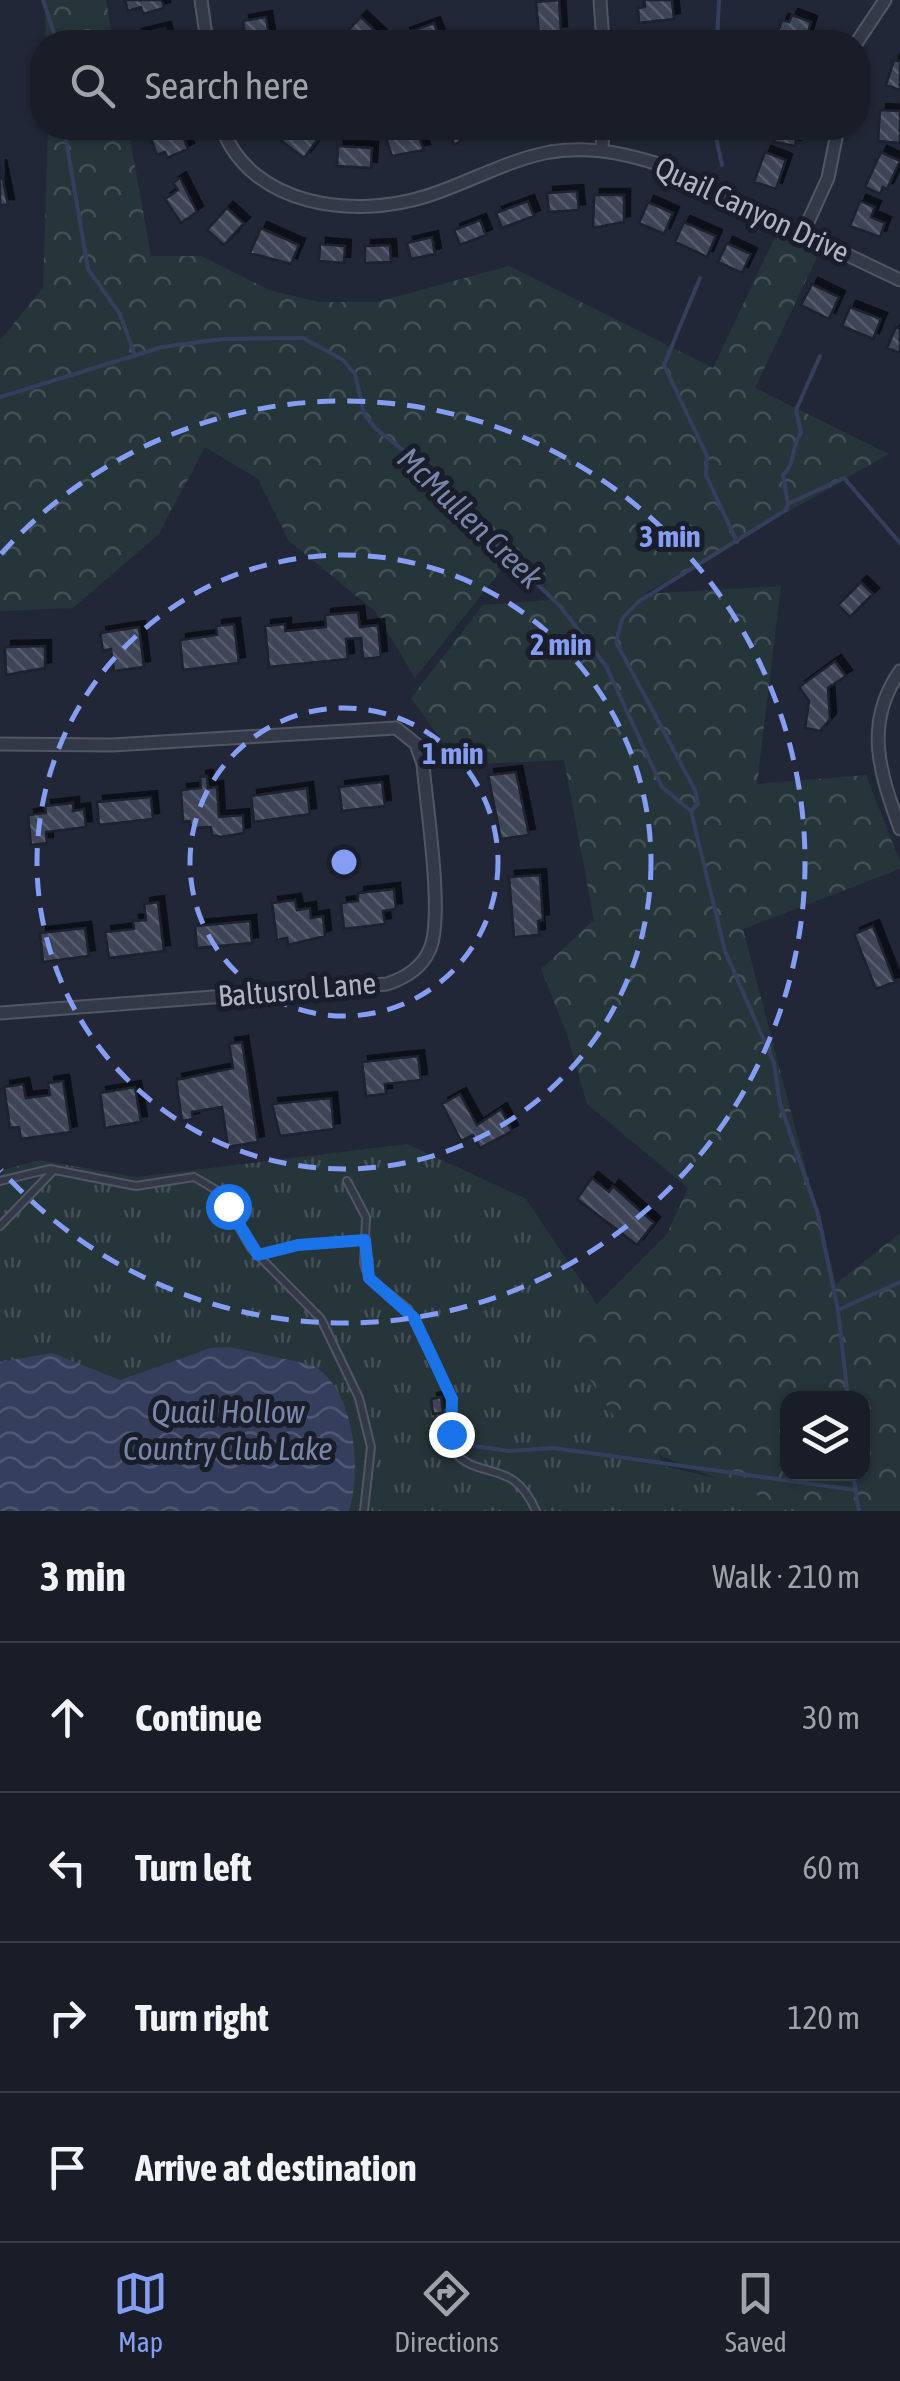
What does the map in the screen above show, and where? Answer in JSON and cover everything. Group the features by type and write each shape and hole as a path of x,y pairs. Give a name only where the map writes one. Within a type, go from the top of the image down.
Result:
{"street":[{"path":"201,0 206,30"},
{"path":"600,0 602,30"},
{"path":"865,30 885,0"},
{"name":"Quail Canyon Drive","path":"229,140 245,167 273,187 344,205 390,204 422,198 548,152 602,150 655,163 900,280"},
{"path":"602,140 602,150"},
{"path":"803,233 828,178 836,140"},
{"path":"900,671 882,705 876,740 900,828"},
{"name":"Baltusrol Lane","path":"0,744 112,745 396,728 416,744 423,764 436,924 422,963 387,984 0,1013"}],"lane":[{"path":"0,1226 55,1170"},
{"path":"0,1182 55,1170 136,1186 182,1177 206,1181 228,1206 258,1255 321,1320 359,1398 371,1448 364,1511"},
{"path":"347,1181 364,1210 369,1278 408,1309 452,1399 453,1451 464,1460 516,1478 536,1511"},
{"path":"258,1255 298,1245 365,1240"}],"green space":[{"path":"45,0 106,0 111,30 46,30"},
{"path":"48,140 130,140 151,256 201,256 269,290 318,302 377,302 509,266 713,368 776,235 818,255 755,388 889,454 644,594 781,586 757,784 866,775 900,862 900,869 743,929 836,1284 900,1233 900,1511 797,1511 632,1444 563,1338 667,1234 688,1188 587,1104 567,1034 541,969 594,920 564,760 459,765 411,698 483,605 550,600 511,558 415,678 375,611 289,541 258,479 205,447 159,534 73,608 0,611 0,340 43,288"},
{"path":"407,1144 526,1199 601,1311 663,1466 858,1511 0,1511 0,1171 39,1160 136,1177"}],"water":[{"name":"Quail Hollow Country Club Lake","path":"229,1347 312,1365 338,1392 352,1431 354,1452 349,1511 0,1511 0,1362 52,1353 120,1380 211,1348"}],"building":[{"path":"125,0 162,0 164,8 143,14 141,7 128,11"},
{"path":"559,0 561,30 539,30 536,2"},
{"path":"644,0 672,0 674,19 639,23 638,8 645,7"},
{"path":"792,15 811,22 809,30 779,30 782,20 789,22"},
{"path":"266,17 268,30 244,30 243,21"},
{"path":"361,17 375,30 348,30"},
{"path":"434,23 437,30 415,30"},
{"path":"894,60 900,61 900,90 886,85"},
{"path":"880,110 900,111 900,143 878,141"},
{"path":"151,140 185,140 188,149 167,158 165,152 157,155"},
{"path":"280,140 317,140 304,158"},
{"path":"386,140 420,140 424,150 392,156"},
{"path":"774,140 796,140 795,146"},
{"path":"338,146 372,148 371,168 337,166"},
{"path":"765,152 786,160 776,189 754,182"},
{"path":"881,152 900,161 887,189 883,187 880,194 865,187"},
{"path":"0,165 8,205 0,205"},
{"path":"180,178 197,212 181,223 165,199 178,190 173,183"},
{"path":"577,191 579,210 549,212 547,193"},
{"path":"594,195 624,195 624,222 593,228"},
{"path":"528,201 534,216 502,228 496,213"},
{"path":"860,201 875,207 871,217 885,223 880,237 850,226"},
{"path":"648,202 673,213 664,234 639,223"},
{"path":"227,208 244,223 224,245 207,230"},
{"path":"480,220 486,235 460,245 454,230"},
{"path":"684,222 716,236 707,257 675,242"},
{"path":"261,228 299,245 291,264 250,253"},
{"path":"432,237 435,254 411,259 407,243"},
{"path":"727,243 751,254 742,273 718,262"},
{"path":"320,244 345,246 344,263 319,261"},
{"path":"390,245 391,262 365,263 365,246"},
{"path":"812,284 839,297 829,319 801,305"},
{"path":"850,307 881,319 873,339 842,326"},
{"path":"896,327 900,329 900,353 887,348"},
{"path":"861,582 873,594 850,617 838,605"},
{"path":"358,612 360,627 378,625 381,657 363,659 361,638 346,639 348,659 269,667 265,626 285,624 285,631 326,627 325,615"},
{"path":"234,624 239,663 183,670 180,640 217,635 216,626"},
{"path":"139,627 144,667 114,671 111,649 103,651 100,633"},
{"path":"45,646 45,668 6,675 5,647"},
{"path":"835,661 846,676 828,688 830,719 820,731 805,728 809,701 799,687"},
{"path":"516,772 529,835 501,839 488,775"},
{"path":"207,776 208,788 217,787 219,817 243,815 244,833 221,837 212,835 211,827 191,828 190,821 183,822 181,790 201,788 200,777"},
{"path":"382,782 385,806 342,811 339,787"},
{"path":"307,788 310,814 254,822 251,796"},
{"path":"151,797 153,819 99,825 97,802"},
{"path":"73,803 73,811 84,809 86,827 46,832 47,843 31,845 28,815 46,813 45,806"},
{"path":"540,875 543,920 538,921 539,935 514,937 509,877"},
{"path":"394,889 396,909 383,911 385,924 344,929 341,903 358,901 358,893"},
{"path":"295,900 297,910 310,908 311,918 323,916 325,936 288,945 287,938 277,940 272,903"},
{"path":"158,902 164,951 109,958 105,932 134,929 133,921 146,920 144,904"},
{"path":"250,921 252,943 197,948 195,926"},
{"path":"873,926 895,982 876,989 854,934"},
{"path":"85,928 89,956 43,962 40,933"},
{"path":"242,1042 258,1142 228,1147 222,1107 192,1112 193,1119 182,1121 176,1080 233,1068 229,1044"},
{"path":"418,1056 421,1080 385,1084 386,1094 366,1096 362,1062"},
{"path":"63,1081 71,1132 21,1139 19,1127 10,1128 4,1087 23,1084 26,1098 50,1095 48,1083"},
{"path":"135,1087 141,1122 105,1128 100,1093"},
{"path":"460,1094 477,1125 501,1109 512,1131 480,1148 473,1135 461,1141 442,1104"},
{"path":"331,1098 334,1129 280,1136 272,1104"},
{"path":"592,1178 609,1192 613,1186 654,1223 637,1245 577,1199"},
{"path":"441,1397 443,1413 433,1414 431,1399"}],"waterway":[{"path":"43,0 53,30"},
{"path":"718,30 719,0"},
{"path":"66,140 88,269 120,314 135,356"},
{"path":"717,140 722,165"},
{"path":"700,278 664,365 707,456 706,475 737,542"},
{"name":"McMullen Creek","path":"0,397 162,347 223,339 303,338 343,360 355,374 364,414 376,429 425,467 444,494 560,606 606,666 662,787 691,811 725,951 774,1063 780,1104 818,1214 838,1310 847,1391"},
{"path":"788,504 783,475 801,433 796,410 820,356"},
{"path":"691,811 698,804 695,790 616,642 622,619 638,602 786,510 788,504 844,478 900,543"},
{"path":"838,1310 900,1282"},
{"path":"467,1445 509,1451 554,1448 856,1490"},
{"name":"McMullen Creek","path":"854,1481 859,1511"}],"route":[{"path":"228,1206 242,1236 258,1255 318,1242 365,1240 364,1264 369,1278 408,1309 452,1399 451,1434"}]}
